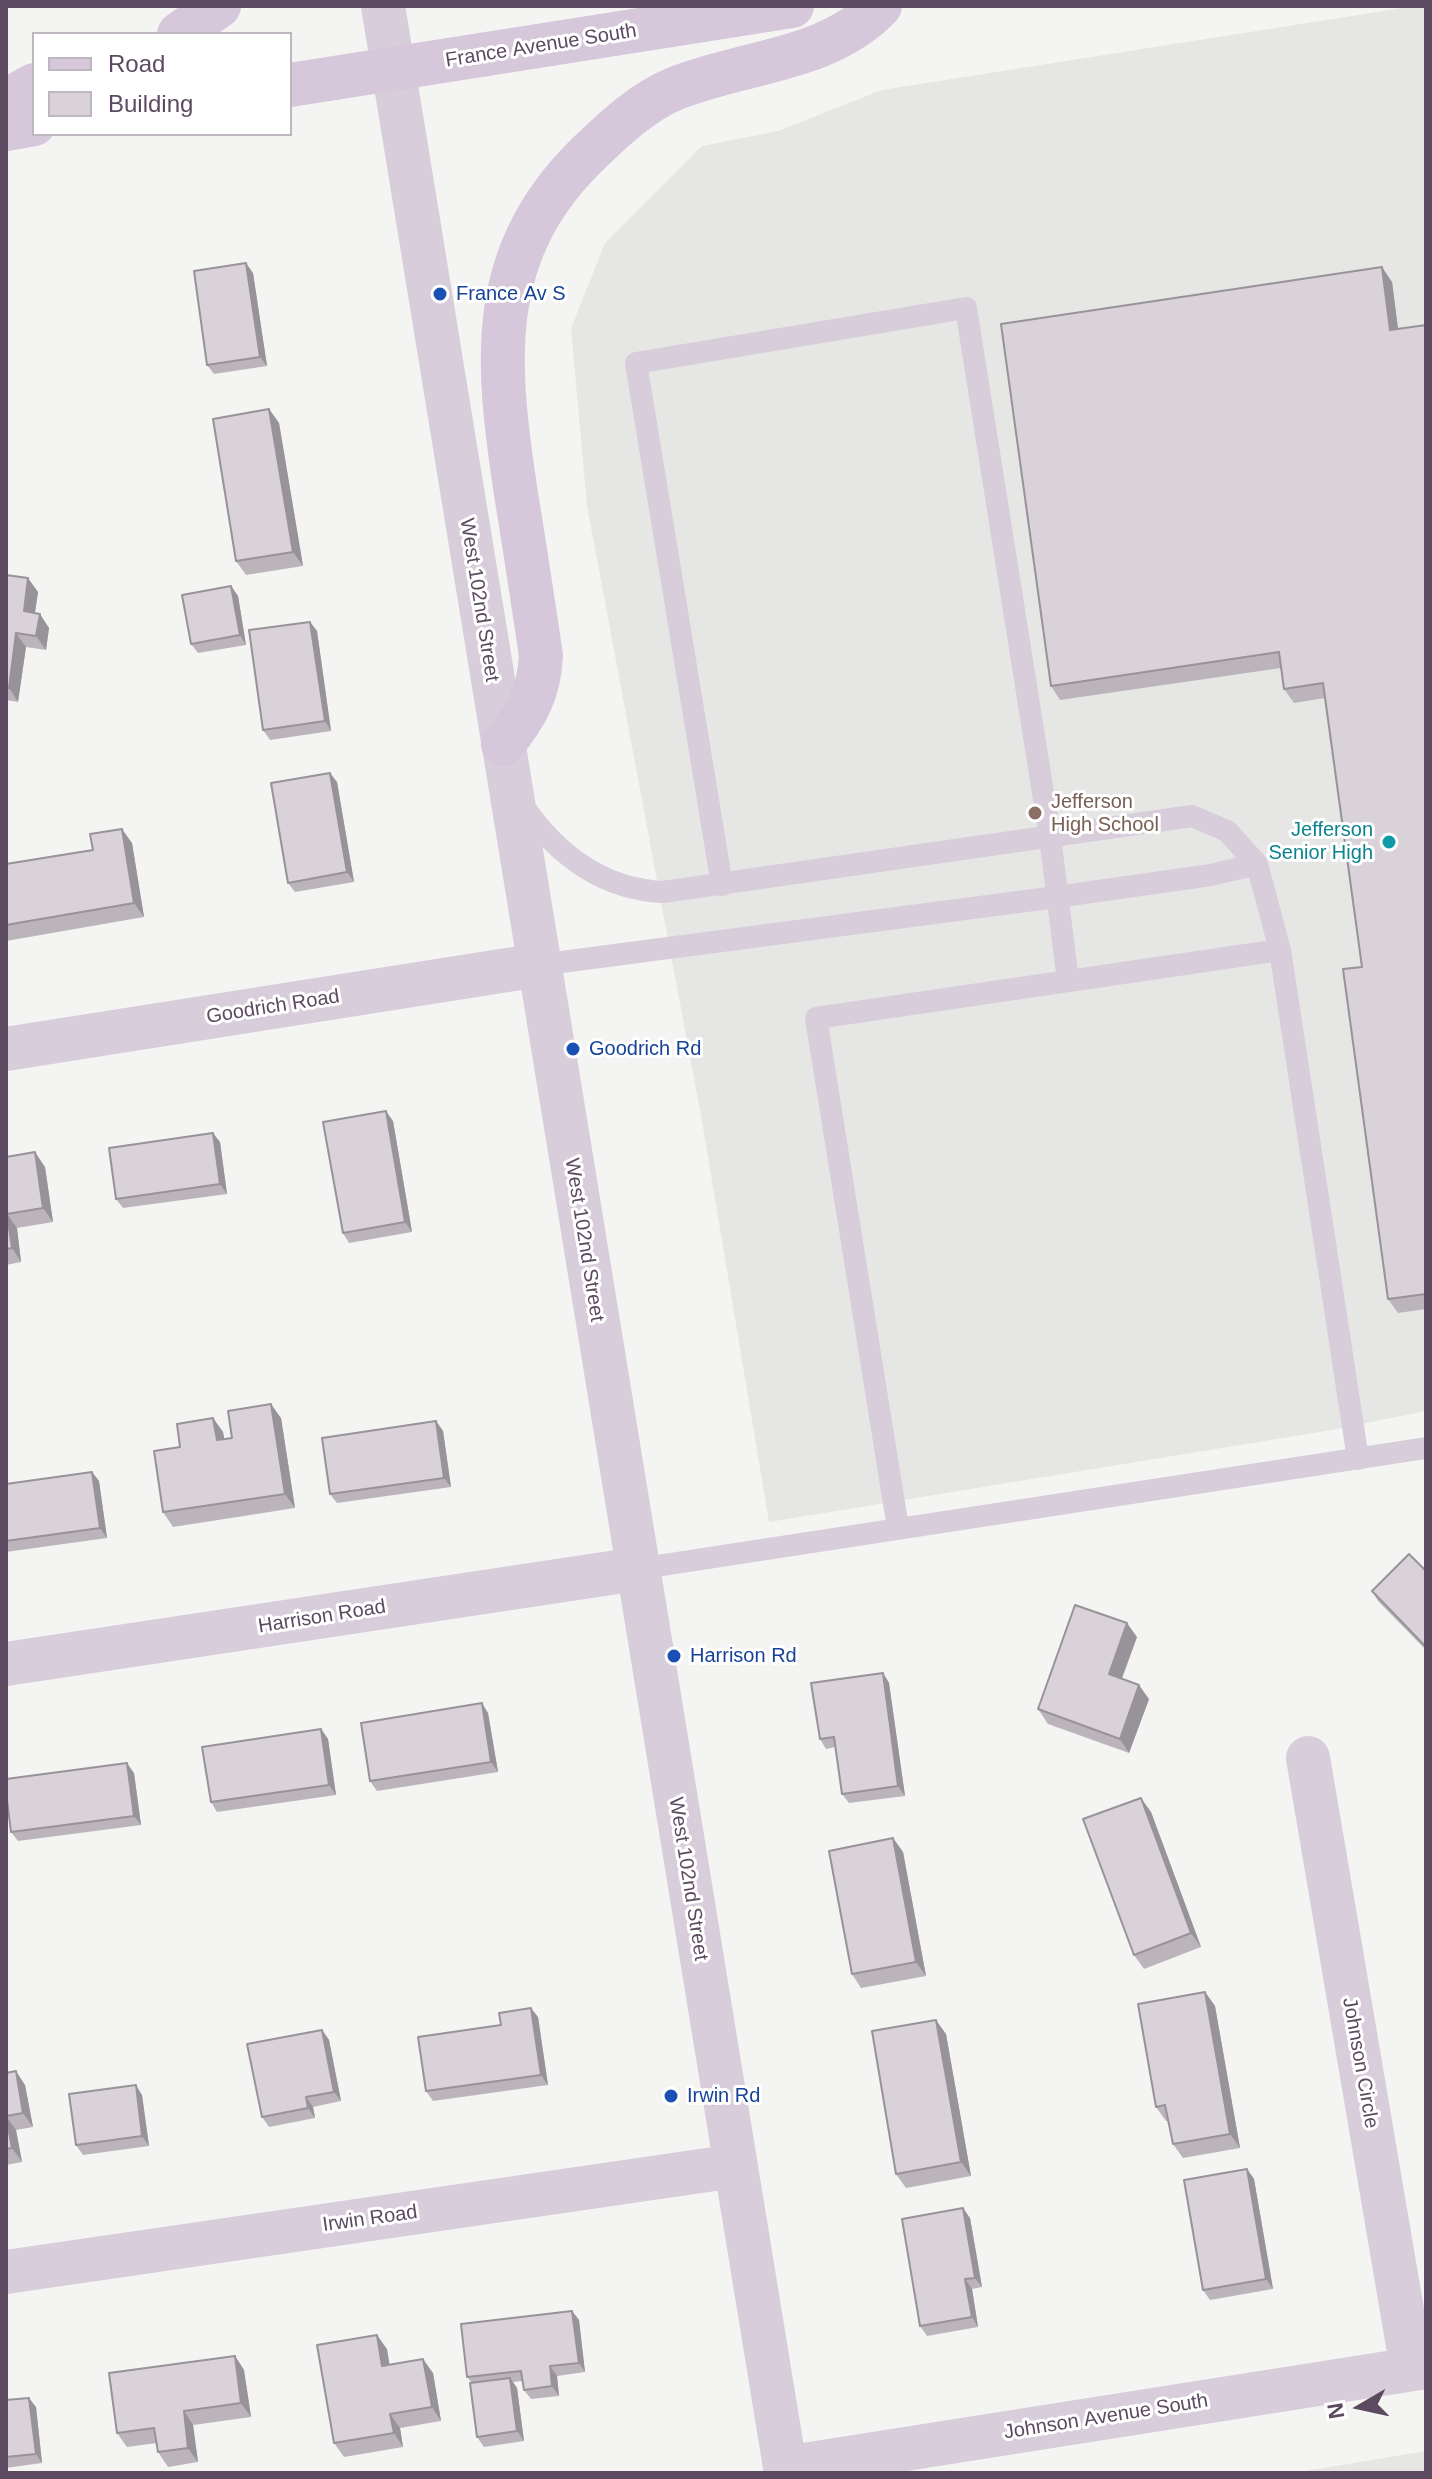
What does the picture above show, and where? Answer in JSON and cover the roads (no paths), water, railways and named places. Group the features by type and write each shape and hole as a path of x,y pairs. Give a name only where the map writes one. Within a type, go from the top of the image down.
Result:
{"main road":[{"path":"182,32 219,6"},
{"name":"France Avenue South","path":"292,85 792,6"},
{"path":"506,765 540,681 541,656 501,395 502,330 514,269 539,217 556,190 579,163 619,124 667,92 700,78 811,49 851,32 880,6"},
{"path":"6,101 32,86"},
{"path":"6,129 32,124"}],"street":[{"name":"West 102nd Street","path":"383,6 786,2470"},
{"name":"Goodrich Road","path":"6,1049 539,965"},
{"name":"Harrison Road","path":"6,1664 637,1569"},
{"name":"Johnson Circle","path":"1308,1758 1419,2368"},
{"name":"Irwin Road","path":"6,2272 735,2166"},
{"name":"Johnson Avenue South","path":"786,2470 1419,2368"}],"lane":[{"path":"722,885 636,363 966,308 1050,837 1068,981"},
{"path":"506,765 530,816 571,858 618,886 663,892 1192,816 1227,831 1257,864 1280,950 1358,1459"},
{"path":"539,965 1056,897 1211,875 1257,864"},
{"path":"898,1528 816,1018 1280,950"},
{"path":"637,1569 1426,1448"}],"place":[{"name":"France Av S","path":"440,294"},
{"name":"Jefferson High School","path":"1035,813"},
{"name":"Jefferson Senior High","path":"1389,842"},
{"name":"Goodrich Rd","path":"573,1049"},
{"name":"Harrison Rd","path":"674,1656"},
{"name":"Irwin Rd","path":"671,2096"}]}
